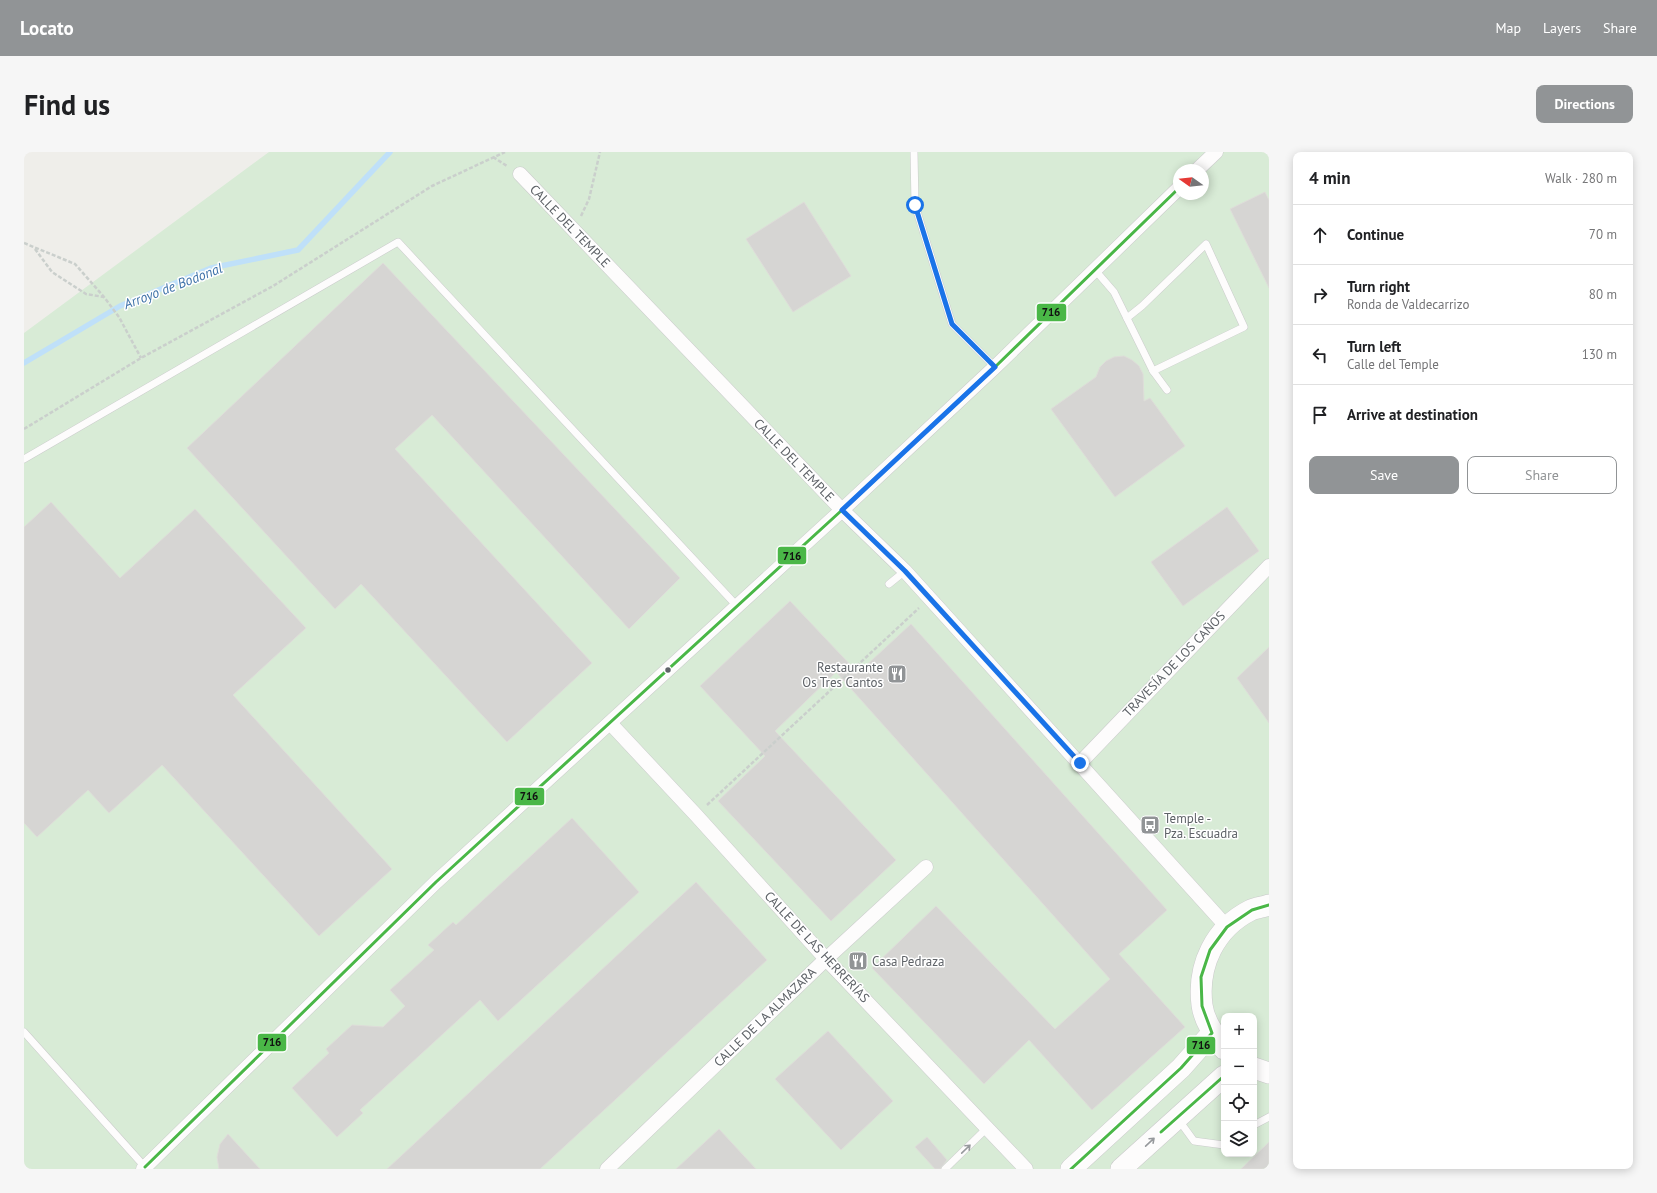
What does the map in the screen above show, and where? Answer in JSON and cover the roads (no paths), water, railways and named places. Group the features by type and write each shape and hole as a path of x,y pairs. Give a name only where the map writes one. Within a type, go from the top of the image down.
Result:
{"street":[{"path":"1204,164 1216,152"},
{"name":"CALLE DEL TEMPLE","path":"520,174 842,510 905,571 1227,927"},
{"path":"145,1168 436,882 842,510 995,367 1173,194"},
{"name":"TRAVESÍA DE LOS CAÑOS","path":"1080,763 1269,566"},
{"name":"CALLE DE LAS HERRERÍAS","path":"610,723 696,815 826,959 1026,1169"},
{"name":"CALLE DE LA ALMAZARA","path":"607,1169 826,959 926,867"},
{"path":"1071,1169 1181,1068 1218,1041 1202,1006 1201,977 1210,950 1227,927 1252,910 1269,905"},
{"path":"1257,1069 1269,1074"},
{"path":"1122,1169 1176,1118 1221,1079"}],"lane":[{"path":"914,152 915,205 952,324 995,367"},
{"path":"24,459 398,242 737,606"},
{"path":"1127,318 1142,306 1206,244 1244,327 1153,371"},
{"path":"1095,270 1114,292 1153,371 1167,390"},
{"path":"889,584 905,571"},
{"path":"24,1032 145,1168"},
{"path":"1257,1123 1269,1117"},
{"path":"1176,1118 1194,1141 1221,1144"},
{"path":"945,1169 987,1128"}],"waterway":[{"name":"Arroyo de Bodonal","path":"24,363 120,306 211,268 298,250 390,152"}],"place":[{"name":"Restaurante Os Tres Cantos","path":"897,674"},
{"name":"Temple - Pza. Escuadra","path":"1150,825"},
{"name":"Casa Pedraza","path":"858,961"}]}
